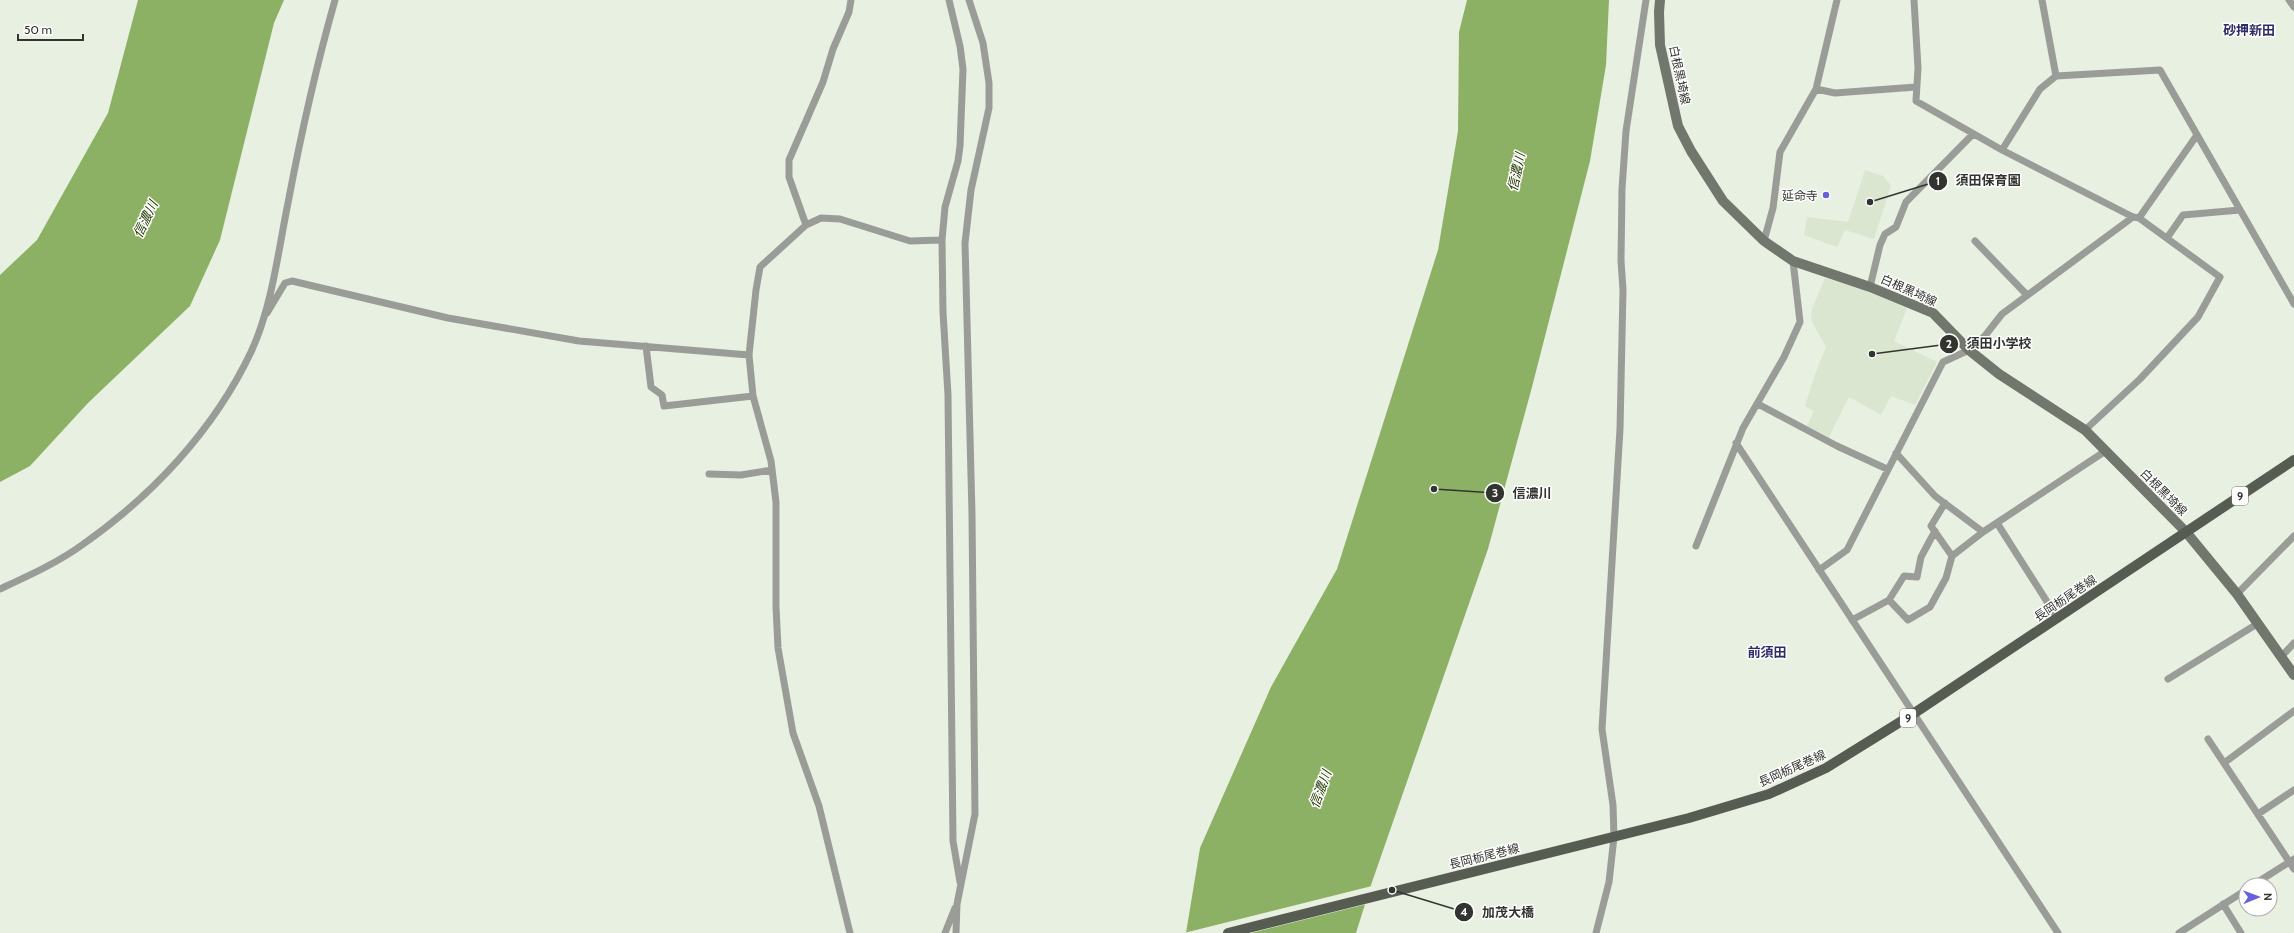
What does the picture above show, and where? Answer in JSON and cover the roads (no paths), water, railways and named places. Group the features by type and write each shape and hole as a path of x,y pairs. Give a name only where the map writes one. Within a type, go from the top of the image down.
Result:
{"main road":[{"name":"白根黒埼線","path":"1660,0 1660,45 1667,82 1681,133 1719,196 1764,241 1793,261 1870,286 1933,313 1970,350 1999,374 2085,430 2104,452 2186,532 2237,594 2294,674"},
{"name":"長岡栃尾巻線","path":"1228,933 1614,837 1739,804 1793,784 1826,768 1913,714 2058,619 2294,460"}],"street":[{"path":"0,589 81,546 127,511 192,445 224,399 251,352 262,320 276,263 303,122 335,0"},
{"path":"806,225 788,177 789,160 823,82 833,50 849,12 851,0"},
{"path":"949,0 962,62 963,112 958,161 945,207 942,240 943,312 948,395 953,840 961,886"},
{"path":"945,933 957,904 975,814 972,514 965,243 971,190 989,108 989,83 983,42 969,0"},
{"path":"1596,933 1609,882 1614,837 1613,805 1602,729 1620,429 1624,153 1646,0"},
{"path":"1764,241 1773,208 1780,152 1816,90 1836,0"},
{"path":"1914,0 1918,68 1916,101 2002,150 2136,217 2220,277 2198,317 2140,379 2085,430"},
{"path":"2042,0 2056,76"},
{"path":"2289,0 2294,7"},
{"path":"2002,150 2040,89 2056,76 2160,70 2294,304"},
{"path":"1816,90 1836,93 1916,87"},
{"path":"1870,286 1880,245 1885,234 1896,227 1906,202 1973,134"},
{"path":"1819,570 1847,550 1887,469 1943,362 1970,350 1984,337 2002,314 2136,217 2197,135"},
{"path":"2166,238 2183,215 2240,210"},
{"path":"850,933 819,806 793,733 786,701 778,648 776,607 776,508 772,470 753,396 749,355 760,267 806,225 821,218 840,219 910,241 942,240"},
{"path":"1976,241 2027,295"},
{"path":"1696,546 1736,443 1784,357 1800,322 1793,261"},
{"path":"262,320 285,283 292,281 448,318 579,341 749,355"},
{"path":"646,346 651,387 662,395 664,406 753,396"},
{"path":"1758,404 1837,446 1887,469"},
{"path":"1736,443 2058,933"},
{"path":"1896,452 1935,496 1983,532"},
{"path":"1889,600 1908,620 1930,607 1946,578 1952,556 1983,532 2104,452"},
{"path":"709,474 741,475 772,470"},
{"path":"1945,504 1931,526 1952,556"},
{"path":"1997,523 2058,619"},
{"path":"1852,620 1889,600 1904,576 1917,577 1921,557 1935,531"},
{"path":"2237,594 2294,536"},
{"path":"2168,679 2257,624"},
{"path":"2281,657 2294,643"},
{"path":"2224,763 2294,711"},
{"path":"2208,739 2258,814 2292,861 2294,869"},
{"path":"2258,814 2294,790"},
{"path":"2266,877 2292,861"},
{"path":"2179,933 2238,895"},
{"path":"956,933 957,904"},
{"path":"2223,904 2241,933"}],"water":[{"name":"信濃川","path":"138,0 284,0 274,23 220,240 190,306 88,403 30,466 0,482 0,275 37,240 108,113"},
{"name":"信濃川","path":"1467,0 1609,0 1606,65 1590,161 1532,387 1488,549 1371,885 1356,933 1186,933 1200,848 1271,687 1337,569 1438,250 1458,131 1459,32"}],"place":[{"name":"延命寺","path":"1826,195"},
{"name":"須田保育園","path":"1870,202"},
{"name":"須田小学校","path":"1872,354"},
{"name":"信濃川","path":"1434,489"},
{"name":"加茂大橋","path":"1392,890"}],"district":[{"name":"砂押新田","path":"2249,30"},
{"name":"前須田","path":"1767,652"}]}
